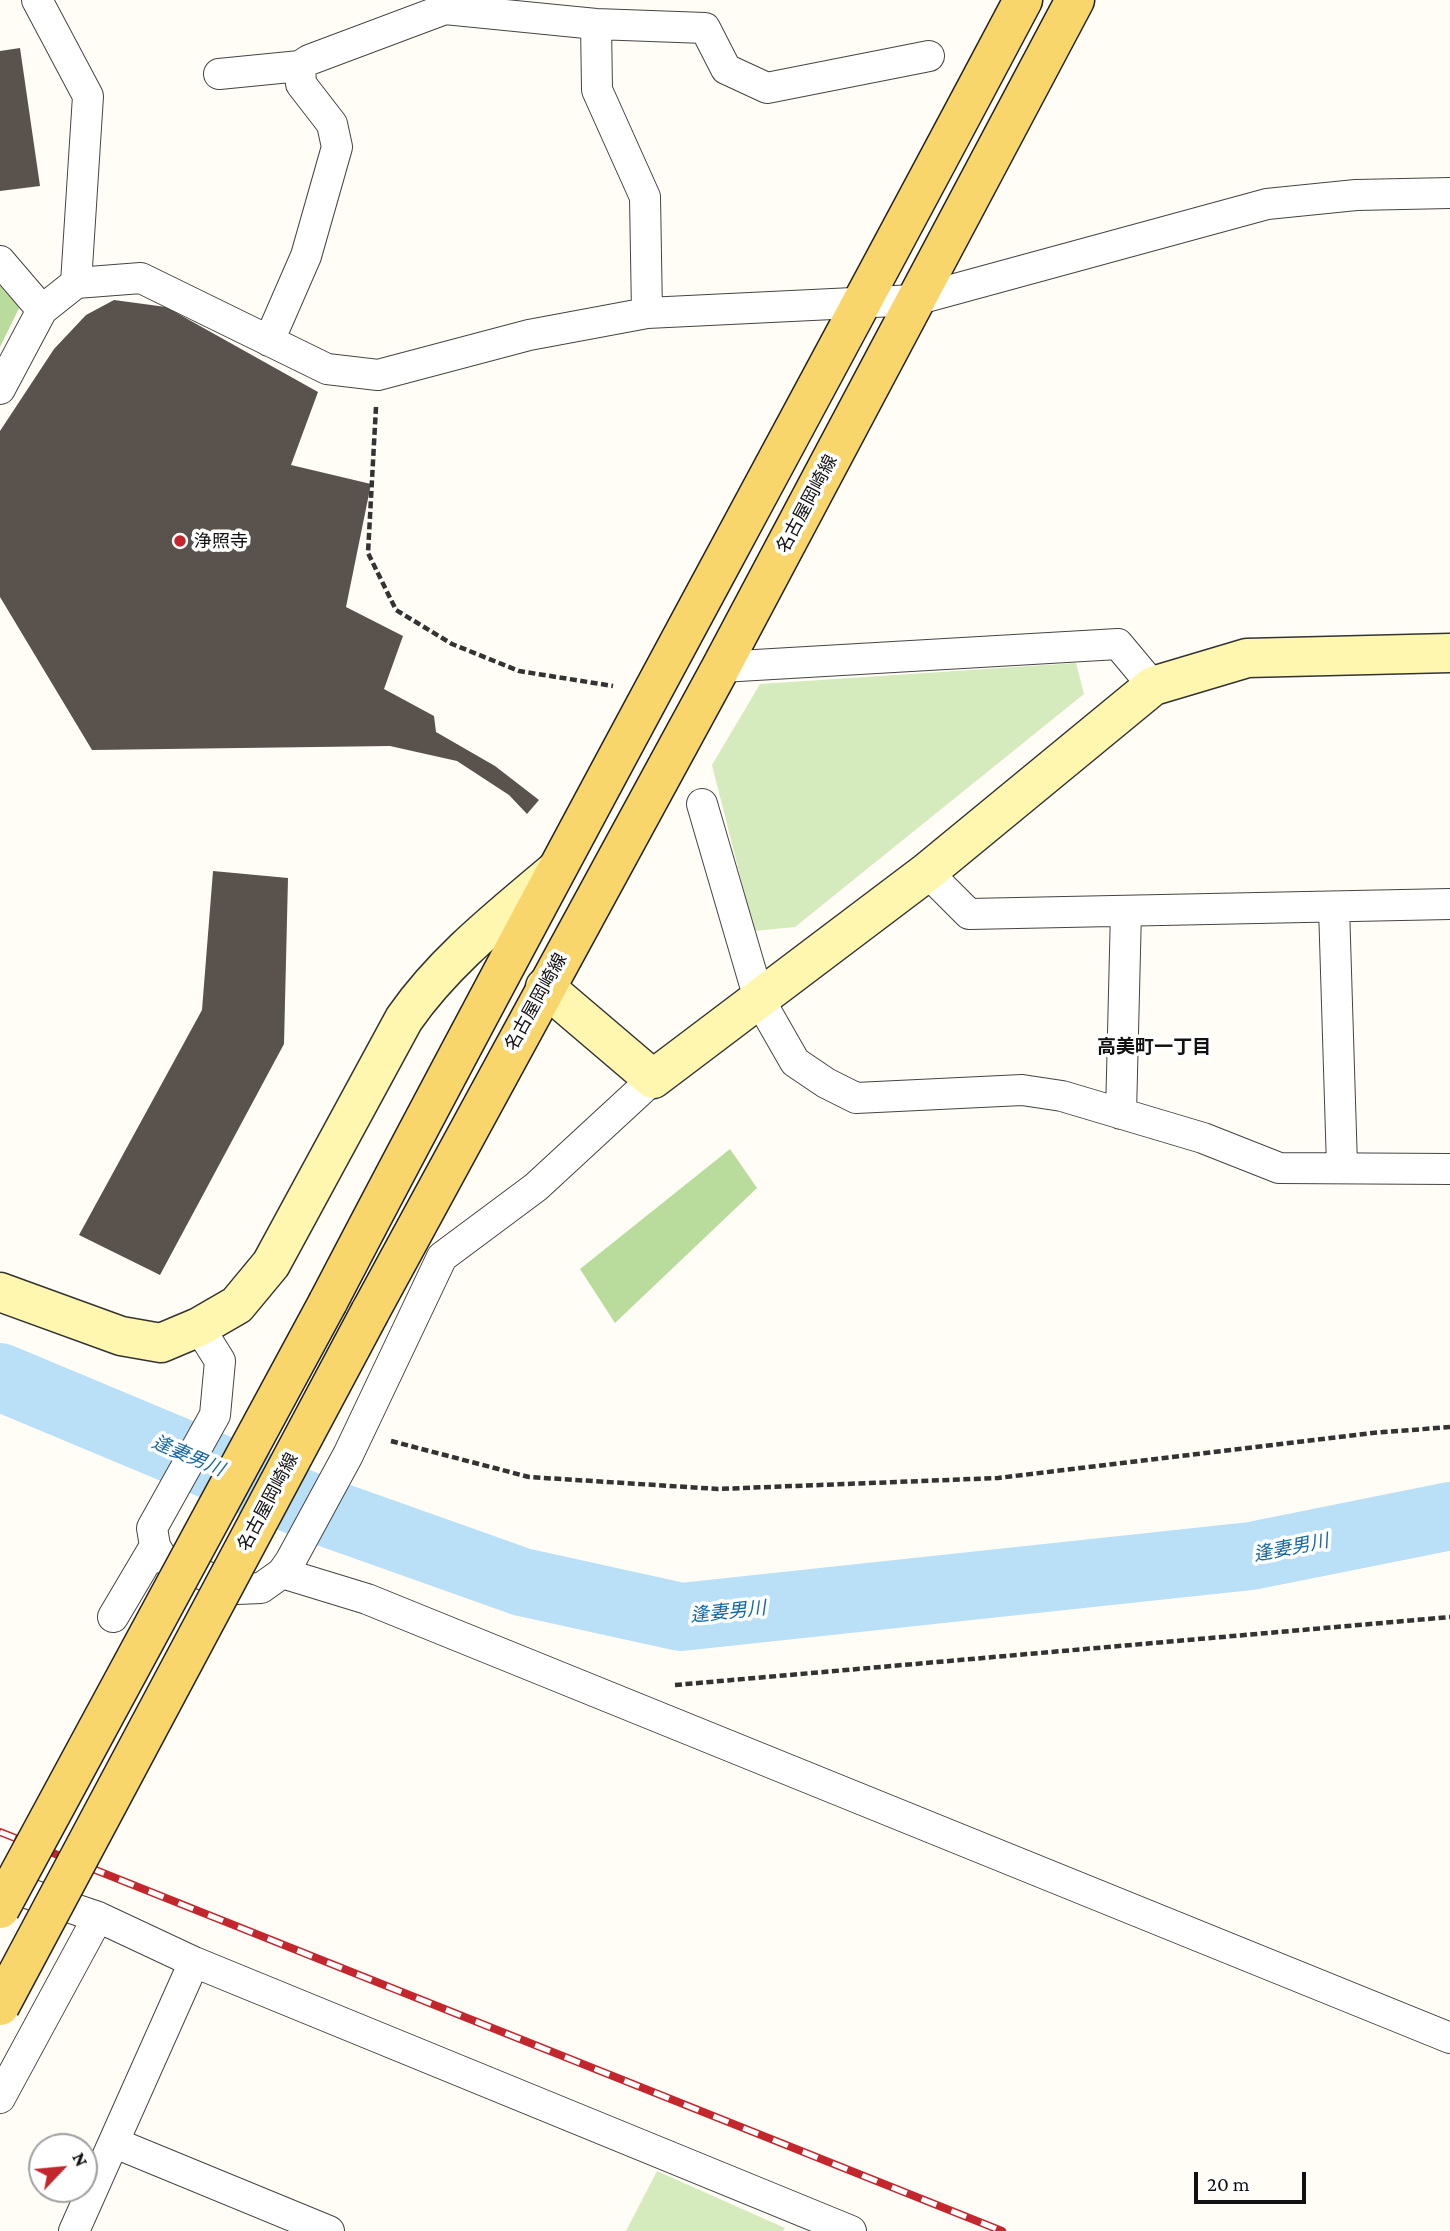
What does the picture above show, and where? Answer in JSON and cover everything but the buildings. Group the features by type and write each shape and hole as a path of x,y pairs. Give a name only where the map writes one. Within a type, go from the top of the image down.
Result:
{"main road":[{"path":"0,1909 328,1303 557,869 863,303 1023,0"},
{"name":"名古屋岡崎線","path":"0,2006 545,986 722,667 1075,0"}],"street":[{"path":"37,0 88,96 76,283"},
{"path":"219,74 300,66 444,4 596,24 705,28 726,69 767,88 929,56"},
{"path":"596,24 597,90 645,197 648,313"},
{"path":"269,341 306,256 337,147 332,124 301,84 300,66"},
{"path":"0,389 42,310 76,283 141,278 327,369 378,375 530,335 648,313 915,300 1266,204 1356,195 1450,193"},
{"path":"0,261 42,310"},
{"path":"722,667 1118,644 1153,686"},
{"path":"153,1537 162,1559 237,1589 261,1588 286,1567 352,1443 442,1257 536,1187 653,1079 927,872 1153,686 1247,658 1450,653"},
{"path":"702,804 759,999 795,1062 856,1098 1022,1090 1062,1096 1203,1139 1279,1168 1342,1166 1450,1169"},
{"path":"0,1293 121,1336 161,1343 200,1327 237,1305 271,1264 404,1018 423,992 475,940 557,869"},
{"path":"927,872 969,914 1450,904"},
{"path":"1334,906 1342,1166"},
{"path":"1121,1114 1126,911"},
{"path":"545,986 653,1079"},
{"path":"113,1617 215,1415 220,1361 200,1327"},
{"path":"286,1567 1450,2038"},
{"path":"0,1884 98,1917 194,1962 816,2225 851,2231"},
{"path":"0,2098 98,1917"},
{"path":"74,2231 194,1962"},
{"path":"115,2143 328,2231"}],"path":[{"path":"378,375 368,553 396,610 452,644 519,671 609,685 656,689"},
{"path":"352,1443 529,1477 718,1489 998,1478 1372,1433 1450,1427"},
{"path":"612,1698 702,1681 1450,1617"}],"green space":[{"path":"0,266 26,294 0,347"},
{"path":"1076,663 1084,694 795,927 754,931 712,765 760,684"},
{"path":"730,1149 757,1188 615,1323 580,1269"},
{"path":"657,2171 785,2228 783,2231 626,2231"}],"waterway":[{"name":"逢妻男川","path":"0,1377 311,1507 522,1582 681,1617 1251,1556 1450,1516"}],"railway":[{"path":"0,1832 1002,2231"}],"place":[{"name":"浄照寺","path":"180,541"}],"district":[{"name":"高美町一丁目","path":"1154,1047"}]}
